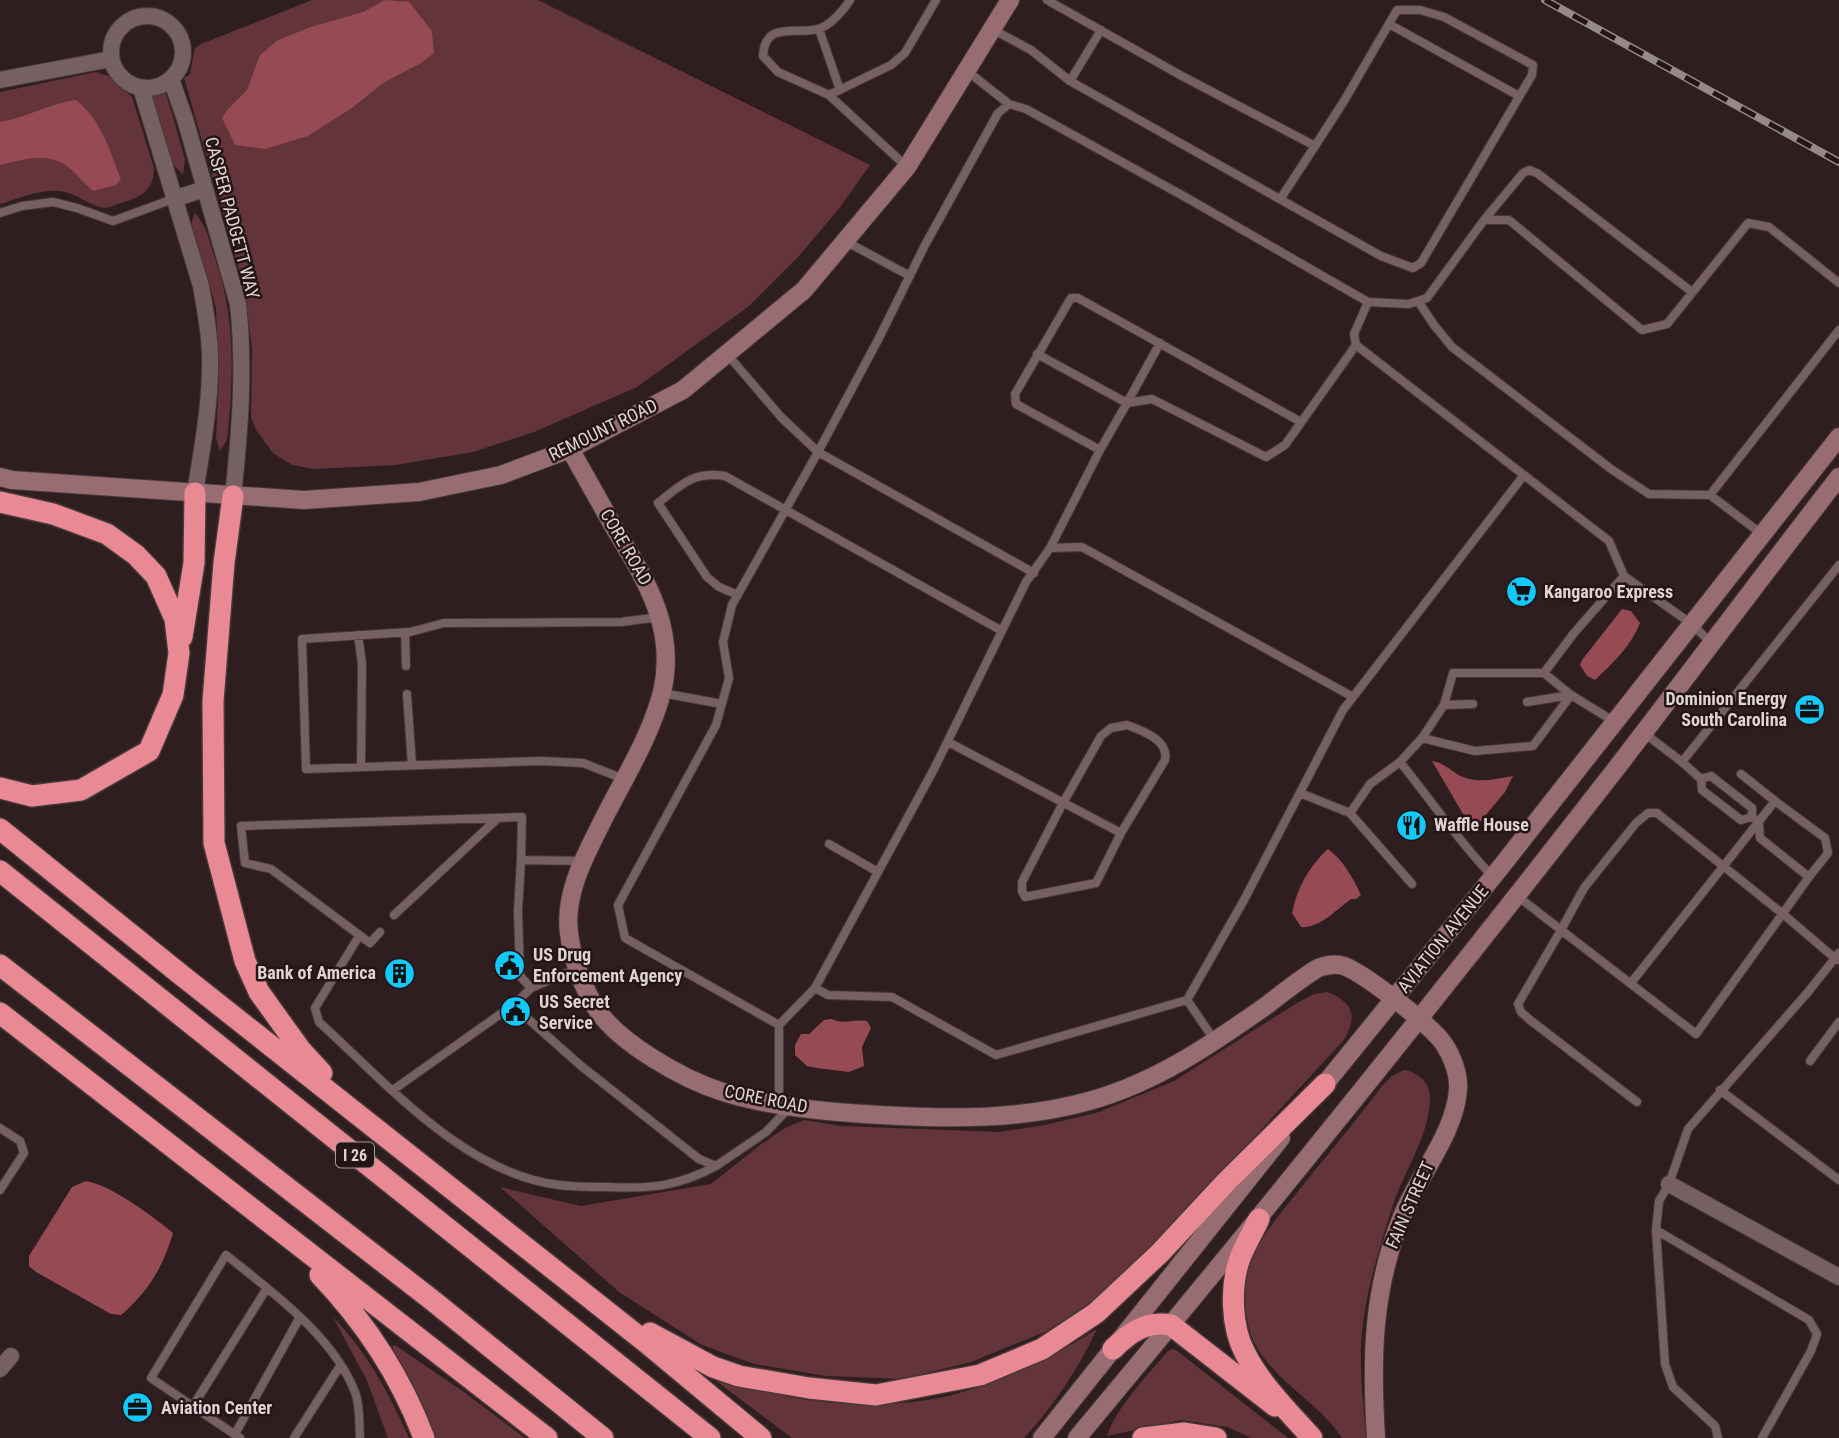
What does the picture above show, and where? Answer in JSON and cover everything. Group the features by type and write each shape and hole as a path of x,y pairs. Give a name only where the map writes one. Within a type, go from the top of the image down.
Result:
{"highway":[{"path":"0,788 32,796 81,790 149,751 173,695 194,563 195,493"},
{"path":"233,496 213,701 214,843 244,961 260,992 300,1049 325,1076 424,1167"},
{"path":"0,502 53,514 107,534 136,555 156,576 175,619 179,653"},
{"path":"0,829 643,1340 761,1438"},
{"name":"I 26","path":"0,871 710,1438"},
{"path":"0,965 432,1300 603,1438"},
{"path":"0,1013 547,1438"},
{"path":"546,1264 596,1299 679,1350 739,1376 809,1388 876,1395 980,1375 1042,1349 1096,1313 1160,1253 1227,1181 1325,1084"},
{"path":"206,1174 315,1270 337,1293 384,1356 424,1438"},
{"path":"1259,1219 1238,1266 1233,1293 1236,1321 1244,1352 1306,1430"},
{"path":"1113,1349 1124,1338 1148,1325 1159,1322 1171,1325 1306,1430"},
{"path":"1143,1438 1185,1433 1216,1438"}],"street":[{"name":"REMOUNT ROAD","path":"4,480 304,500 419,492 501,475 570,449 683,390 804,290 907,167 1010,0"},
{"path":"139,16 157,17 173,26 182,42 183,60 171,79 158,86 141,88 121,77 111,59 113,39 123,24 139,16"},
{"path":"0,80 111,59"},
{"name":"CASPER PADGETT WAY","path":"171,79 233,283 241,333 241,421 233,496"},
{"path":"141,88 201,286 210,355 208,405 195,493"},
{"path":"173,199 205,190"},
{"name":"AVIATION AVENUE","path":"1042,1438 1493,877 1839,437"},
{"name":"CORE ROAD","path":"570,449 650,587 660,617 665,648 662,693 643,742 576,878 569,913 569,932 577,968 599,1012 648,1055 684,1076 720,1091 758,1101 858,1113 981,1118 1017,1115 1090,1101 1132,1086 1215,1041 1306,975 1326,965 1336,964 1357,973 1395,1000"},
{"name":"AVIATION AVENUE","path":"1077,1438 1259,1219 1419,1019 1644,733 1839,477"},
{"name":"FAIN STREET","path":"1376,1438 1373,1353 1382,1275 1390,1245 1404,1211 1450,1121 1458,1087 1457,1073 1445,1045 1395,1000"},
{"path":"1669,1184 1839,1277"}],"lane":[{"path":"850,0 834,19 819,29 794,29 775,33 764,46 763,57 778,72 829,95 907,167"},
{"path":"829,95 891,65 905,52 936,0"},
{"path":"1047,0 1202,87 1315,146"},
{"path":"992,29 1031,50 1070,81 1381,256 1413,268 1421,263 1532,75 1533,65 1444,17 1420,10 1397,10 1281,198"},
{"path":"1389,24 1519,96"},
{"path":"819,29 840,90"},
{"path":"1070,81 1101,30"},
{"path":"966,71 1009,104 1026,109 1368,302 1409,304 1427,298 1484,220 1523,173 1529,170 1537,173 1692,292"},
{"path":"779,1025 625,938 618,905 716,725 729,678 723,642 732,605 880,338 910,276 998,113 1009,104"},
{"path":"0,213 22,206 53,202 113,221 173,199"},
{"path":"1484,220 1509,220 1642,330 1667,324 1748,223 1769,228 1839,283"},
{"path":"845,241 910,276"},
{"path":"1100,450 1016,404 1015,394 1071,298 1078,298 1301,422"},
{"path":"1418,301 1452,346 1611,469 1649,494 1710,495 1763,536"},
{"path":"1368,302 1354,334 1356,345 1609,541 1624,576 1693,625 1712,644"},
{"path":"1710,495 1839,330"},
{"path":"359,936 314,1008 319,1022 393,1090 470,1153 519,1175 558,1185 649,1189 692,1179 766,1132 785,1104 779,1025 815,988 947,742 1026,582 1050,548 1100,450 1160,343"},
{"path":"1037,354 1127,403 1152,399 1266,457 1285,445 1356,345"},
{"path":"727,354 781,417 818,452 1034,573"},
{"path":"738,595 719,587 707,577 658,503 691,478 709,474 725,476 1002,631"},
{"path":"815,988 828,995 891,997 996,1055 1187,1000 1244,900 1343,710 1524,475"},
{"path":"1050,548 1082,547 1353,697"},
{"path":"1682,762 1839,565"},
{"path":"1544,673 1574,633 1624,576"},
{"path":"624,779 583,763 572,762 306,769 302,639 405,632 444,623 621,622 660,617"},
{"path":"405,632 406,666"},
{"path":"358,635 362,664 361,767"},
{"path":"1350,813 1370,784 1400,762 1422,738 1444,705 1453,673 1544,673 1571,695 1616,722"},
{"path":"662,693 722,704"},
{"path":"407,694 412,765"},
{"path":"1527,702 1571,695"},
{"path":"1422,738 1475,751 1533,746 1571,695"},
{"path":"1444,705 1473,704"},
{"path":"1127,725 1141,730 1163,745 1165,760 1121,833 1096,883 1025,897 1022,883 1063,803 1101,736 1111,728 1127,725"},
{"path":"1644,733 1701,779 1702,790 1715,801 1741,820 1755,819"},
{"path":"947,742 1121,833"},
{"path":"1400,762 1469,852 1493,877"},
{"path":"1516,895 1696,1034 1828,853 1825,838 1741,774"},
{"path":"1701,779 1711,776 1752,808 1760,838 1809,877"},
{"path":"1300,793 1350,813 1412,884"},
{"path":"1631,983 1724,866 1755,819 1775,801"},
{"path":"1637,1102 1521,1012 1518,1004 1584,888 1636,823 1648,813 1657,813 1838,957 1688,1129 1669,1184 1660,1201 1656,1230 1665,1364 1672,1387 1715,1426 1718,1438"},
{"path":"380,932 370,943 271,869 245,863 241,826 522,817 520,976 531,988"},
{"path":"394,915 498,818"},
{"path":"829,844 878,872"},
{"path":"521,860 584,861"},
{"path":"393,1090 516,1003 531,988 577,968"},
{"path":"1187,1000 1215,1041"},
{"path":"516,1003 527,1017 580,1065 698,1158 716,1166"},
{"path":"1810,1061 1839,1022"},
{"path":"1720,1090 1839,1180"},
{"path":"0,1128 20,1140 24,1153 0,1191"},
{"path":"1656,1230 1809,1320 1817,1334 1811,1351 1762,1438"},
{"path":"300,1317 237,1436 151,1378 226,1255 267,1288 300,1317 317,1333 340,1366 356,1396 360,1438"},
{"path":"193,1406 267,1288"},
{"path":"294,1438 340,1366"}],"shaded area":[{"path":"312,0 538,0 870,165 838,210 798,257 748,307 637,387 534,432 473,452 396,465 314,469 292,465 273,453 256,430 251,417 252,347 242,280 184,78 190,74 195,48 201,44"},
{"path":"385,0 409,2 432,31 434,53 383,83 352,108 308,136 265,149 235,145 222,118 247,90 260,55 278,40 363,12"},
{"path":"96,72 108,76 132,97 154,168 149,188 135,198 107,208 59,191 36,193 0,204 0,92"},
{"path":"166,93 185,159 183,175 171,162 152,96"},
{"path":"76,100 92,116 104,136 121,179 116,185 93,191 64,164 48,158 32,158 0,165 0,122"},
{"path":"195,213 210,241 226,299 229,322 232,368 229,415 227,440 220,451 216,438 219,376 216,309 194,239 191,224"},
{"path":"1622,609 1631,611 1640,623 1627,647 1595,680 1587,676 1580,665"},
{"path":"1432,761 1471,779 1513,776 1505,792 1479,823 1463,814"},
{"path":"1328,849 1343,864 1361,895 1351,899 1321,922 1301,927 1292,913 1297,895 1310,870"},
{"path":"1327,992 1343,1001 1351,1012 1351,1025 1343,1041 1152,1248 1088,1304 1047,1331 971,1362 902,1379 826,1376 754,1364 702,1345 619,1292 500,1187 581,1206 711,1184 760,1145 785,1128 804,1120 841,1126 999,1132 1045,1125 1099,1112 1174,1081 1297,1003 1314,994"},
{"path":"824,1020 840,1022 867,1021 871,1028 862,1047 864,1066 849,1072 817,1068 807,1066 795,1055 795,1045 801,1034 809,1034"},
{"path":"1404,1070 1414,1073 1428,1087 1429,1113 1421,1140 1392,1208 1368,1294 1362,1330 1361,1359 1366,1438 1342,1438 1322,1414 1274,1370 1255,1344 1247,1321 1246,1281 1253,1257 1272,1224 1382,1086 1392,1076"},
{"path":"86,1181 120,1195 173,1233 154,1278 140,1297 121,1315 111,1314 29,1266 29,1256 72,1187"},
{"path":"333,1317 356,1344 376,1374 409,1438 388,1438 367,1381"},
{"path":"1097,1329 1065,1386 1024,1438 792,1438 703,1371 765,1392 799,1398 833,1403 901,1403 934,1399 1000,1379 1050,1356"},
{"path":"395,1345 525,1438 435,1438 392,1347"},
{"path":"1172,1349 1288,1438 1251,1438 1228,1427 1181,1420 1107,1436 1125,1403"}],"railway":[{"path":"1545,0 1839,162"}],"place":[{"name":"Kangaroo Express","path":"1521,592"},
{"name":"Dominion Energy South Carolina","path":"1810,709"},
{"name":"Waffle House","path":"1411,825"},
{"name":"US Drug Enforcement Agency","path":"510,965"},
{"name":"Bank of America","path":"399,973"},
{"name":"US Secret Service","path":"516,1012"},
{"name":"Aviation Center","path":"138,1408"}]}
